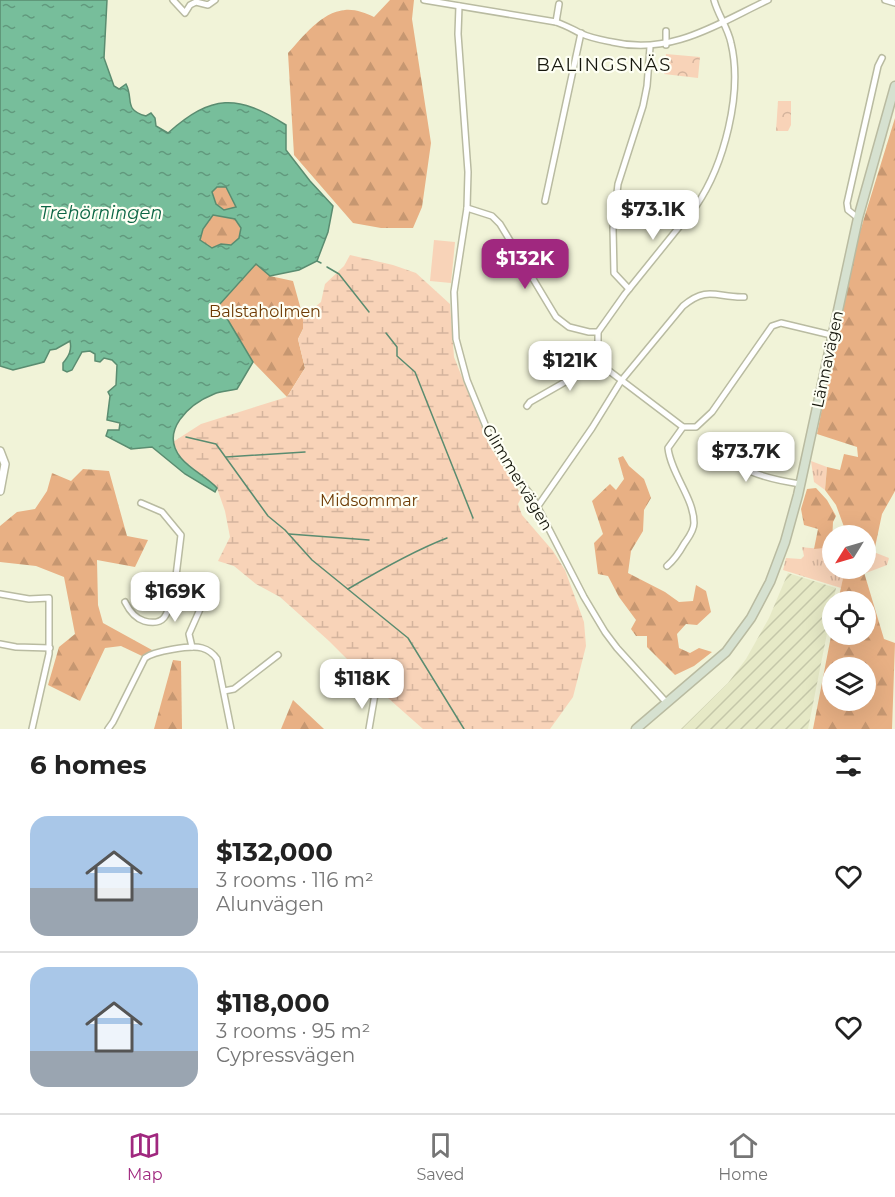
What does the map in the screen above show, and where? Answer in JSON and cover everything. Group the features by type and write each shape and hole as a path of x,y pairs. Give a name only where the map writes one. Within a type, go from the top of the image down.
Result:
{"main road":[{"name":"Lännavägen","path":"636,729 726,652 752,618 770,582 785,542 800,484 858,218 895,86"}],"street":[{"path":"173,0 185,13 190,5 196,2 208,5 215,0"},
{"path":"424,0 556,22 568,25 580,33 613,43 650,46 666,45 690,37 768,0"},
{"path":"714,0 731,44 735,67 733,99 722,154 712,179 696,206 629,289 598,332 600,362 621,381 683,427 696,427 704,421 772,326 781,322 831,334"},
{"path":"885,0 895,3"},
{"path":"556,22 559,4"},
{"name":"Glimmervägen","path":"459,6 458,34 468,172 467,208 454,292 456,339 467,380 489,434 538,506 584,597 605,632 666,702"},
{"path":"666,31 666,45"},
{"path":"545,201 580,33"},
{"path":"629,289 614,273 614,215 618,184 643,106 650,46"},
{"path":"858,218 848,210 847,203 882,57"},
{"path":"467,208 492,216 500,224 550,309 561,322 589,332 598,332"},
{"path":"538,506 592,429 621,381 683,306 691,299 708,293 744,297"},
{"path":"527,406 530,402 600,362"},
{"path":"666,566 673,561 690,536 694,525 691,509 668,454 668,448 683,427"},
{"path":"708,443 733,463 756,476 800,484"},
{"path":"0,451 5,464 0,491"},
{"path":"141,503 162,512 181,535 176,576 178,581 198,599 201,607 189,634 192,647"},
{"path":"125,602 129,612 144,621 158,621 170,608 172,588 178,581"},
{"path":"0,594 29,599 49,598 50,648 32,729"},
{"path":"0,644 50,648"},
{"path":"108,729 147,656 192,647 209,651 217,659 231,729"},
{"path":"224,691 234,689 278,655"},
{"path":"369,729 374,711 375,694"}],"shaded area":[{"path":"788,573 836,588 835,591 822,591 822,645 825,645 808,729 681,729 728,683 746,659 769,618"}],"green space":[{"path":"390,0 414,0 412,19 431,143 422,207 413,228 381,228 353,223 294,155 288,53 313,26 328,15 349,10 374,17"},
{"path":"666,54 700,57 698,78 664,74"},
{"path":"778,101 791,101 791,125 788,131 776,131"},
{"path":"895,118 895,491 882,514 876,542 876,525 843,525 836,505 825,490 827,467 840,470 844,454 858,457 857,447 817,434 850,264"},
{"path":"217,187 226,187 237,207 224,211 216,204 212,192"},
{"path":"213,214 235,219 241,229 239,238 231,245 221,244 212,248 200,240 203,229"},
{"path":"434,240 455,242 451,283 430,281"},
{"name":"Midsommar","path":"350,255 416,273 450,304 454,357 489,445 522,496 518,504 522,515 553,551 565,570 584,622 586,646 573,697 550,729 423,729 280,597 256,584 234,566 218,561 230,537 225,511 217,488 181,458 173,442 201,424 287,397 305,368 298,339 303,329 303,317 321,302 325,284 344,266"},
{"name":"Balstaholmen","path":"256,264 270,276 293,281 303,317 303,329 298,339 305,368 287,397 253,362 219,305"},
{"path":"623,456 629,466 644,479 651,498 644,510 643,531 631,551 628,573 679,602 693,601 696,585 706,591 711,612 697,625 686,624 677,634 679,648 690,653 699,648 712,652 694,666 675,675 647,647 647,636 636,636 631,629 636,620 619,597 608,576 598,574 594,543 603,534 592,501 610,484 616,490 624,479 618,458"},
{"path":"811,461 827,467 825,490 814,482"},
{"path":"83,469 109,471 127,536 148,540 135,567 97,560 98,605 103,623 152,650 142,656 121,646 105,648 80,701 48,685 59,647 75,634 64,577 36,566 0,562 0,526 17,512 35,509 47,491 52,473 71,481"},
{"path":"816,488 827,500 836,516 833,525 822,525 822,548 814,549 818,529 804,525 801,509 807,489"},
{"path":"802,547 822,547 822,579 843,579 841,588 783,570 786,558 801,559 804,556"},
{"path":"876,553 889,558 887,565 876,569"},
{"path":"843,579 866,579 870,591 840,591"},
{"path":"876,612 884,639 895,643 892,729 813,729 822,683 822,711 876,711 876,657 827,657 829,645 876,645"},
{"path":"173,660 181,661 182,729 154,729"},
{"path":"293,700 324,729 281,729"}],"water":[{"name":"Trehörningen","path":"0,0 107,0 104,58 114,86 119,89 126,84 134,111 146,116 151,113 155,118 156,126 168,133 198,111 225,103 253,108 286,125 286,150 333,206 328,232 317,261 299,270 270,276 256,264 219,305 253,362 237,389 214,394 195,404 180,420 173,438 175,448 181,458 217,488 215,492 185,474 152,447 131,449 106,436 108,430 119,430 120,423 107,420 110,396 108,392 116,385 117,365 112,360 104,358 100,362 95,361 95,354 90,351 82,352 72,370 67,372 63,370 63,363 70,353 70,341 50,350 44,362 13,370 0,366","holes":["217,187 226,187 236,207 224,210 216,204 212,192","213,215 235,219 241,228 239,238 231,245 221,244 212,248 200,240 203,229"]}],"waterway":[{"path":"317,261 321,263"},
{"path":"327,267 339,274 369,312"},
{"path":"386,333 397,347 397,356 415,372 473,518"},
{"path":"186,437 216,444 268,516 285,530 312,560 408,638 464,729"},
{"path":"226,457 305,452"},
{"path":"289,534 369,540"},
{"path":"348,589 409,555 447,538"}],"district":[{"name":"BALINGSNÄS","path":"604,65"}]}
